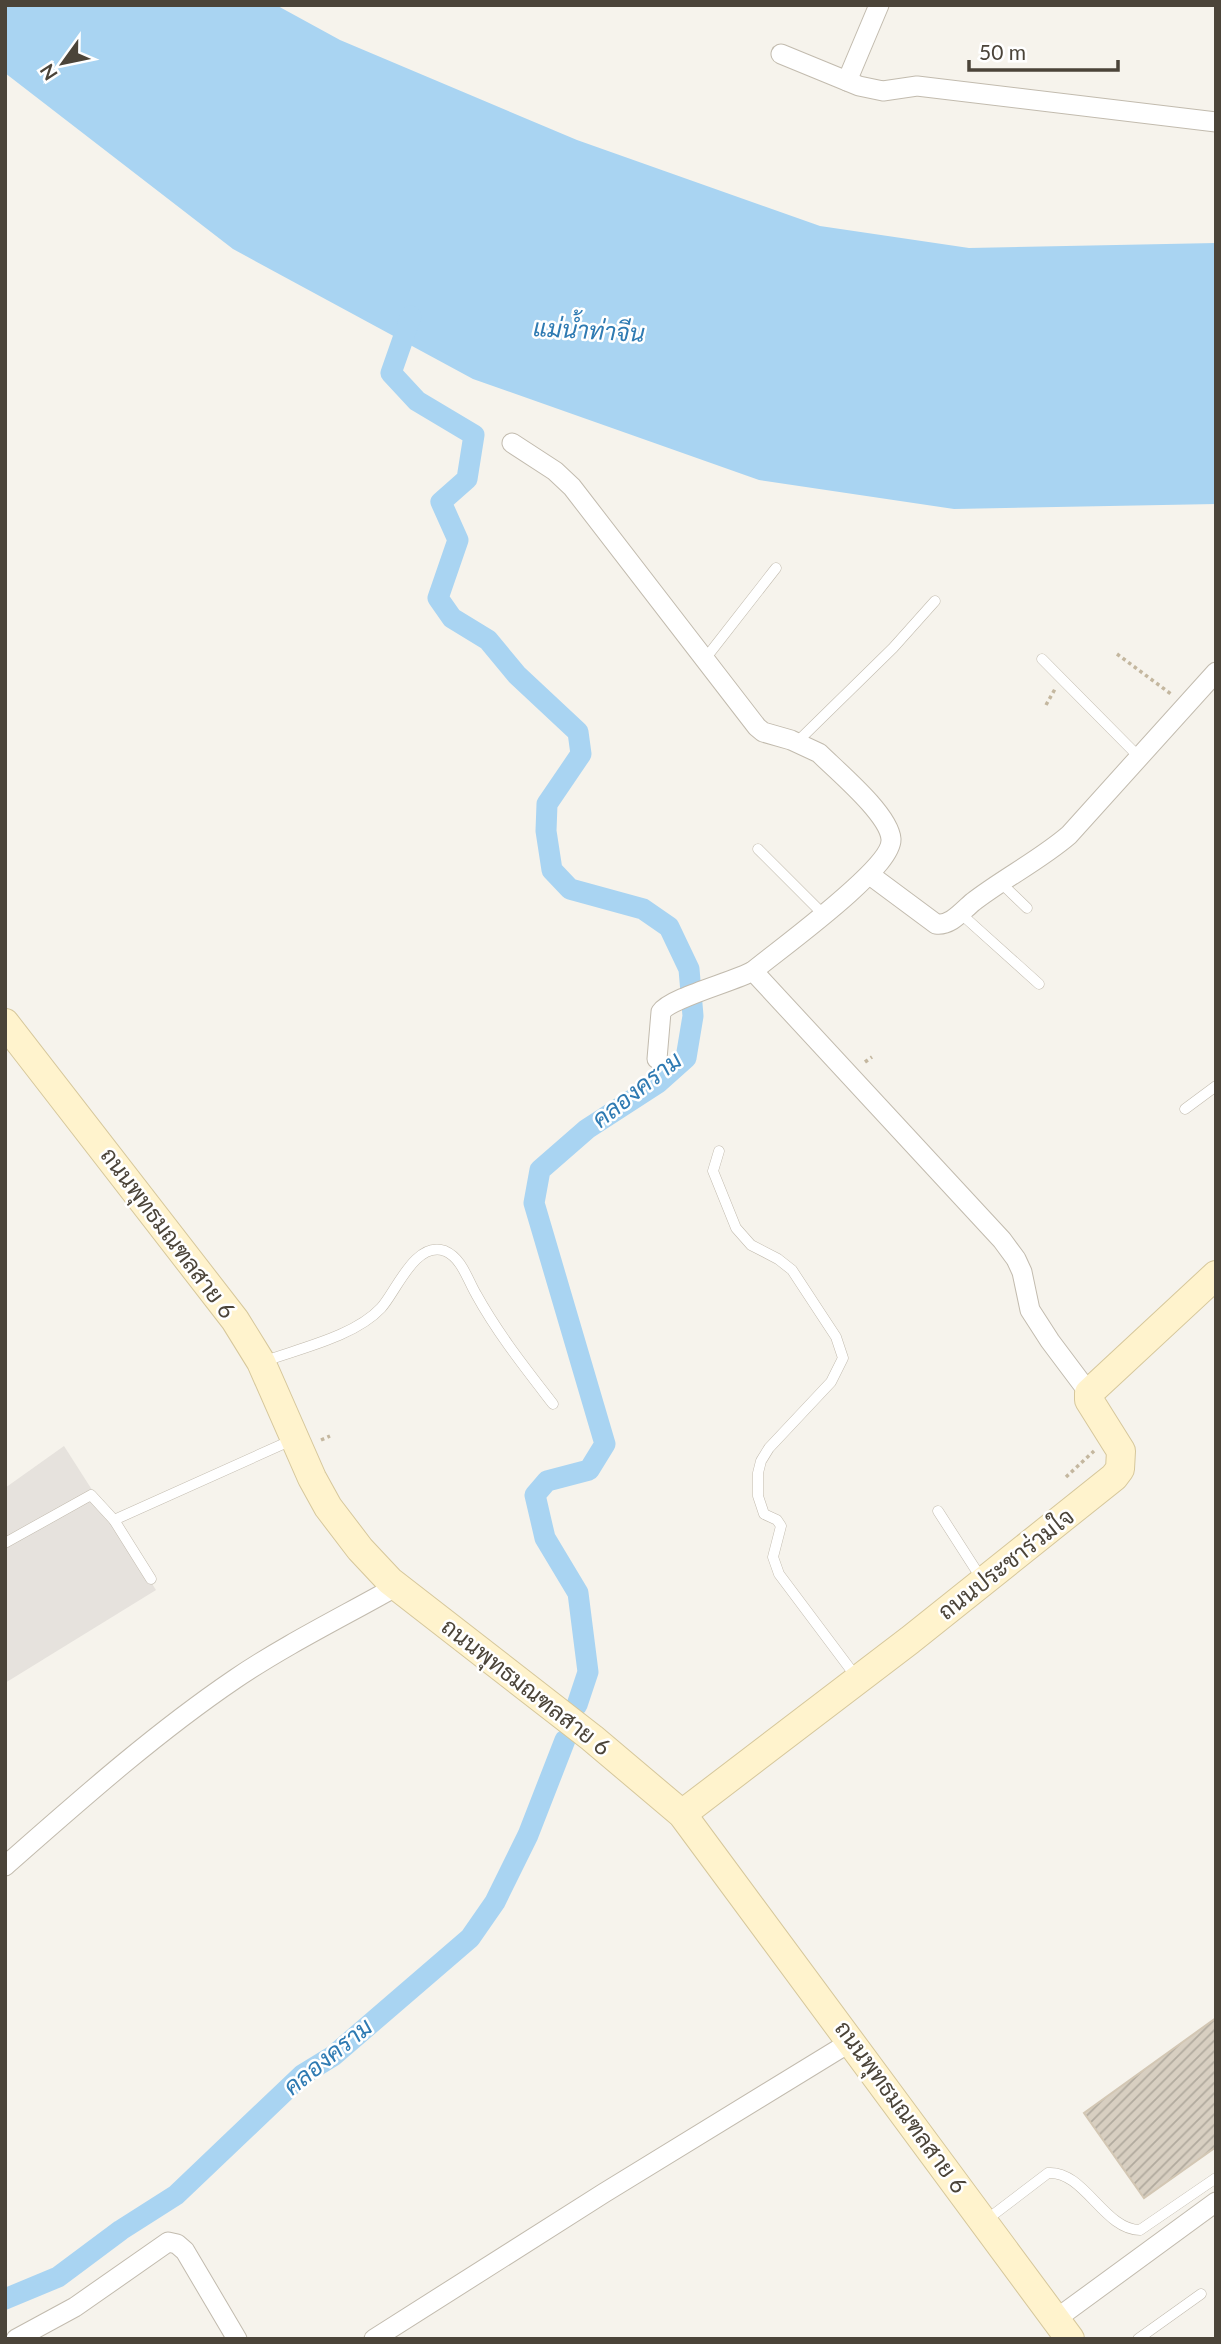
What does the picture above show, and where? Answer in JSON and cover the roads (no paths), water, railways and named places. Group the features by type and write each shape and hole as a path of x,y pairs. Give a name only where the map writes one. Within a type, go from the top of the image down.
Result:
{"main road":[{"name":"ถนนพุทธมณฑลสาย 6","path":"5,1023 235,1320 261,1362 312,1478 328,1507 360,1549 397,1586 592,1738 682,1814 1063,2329"},
{"path":"1089,1392 1216,1275"},
{"name":"ถนนประชาร่วมใจ","path":"682,1814 910,1640 1114,1477 1120,1469 1121,1451 1089,1400 1089,1392"}],"street":[{"path":"847,81 879,5"},
{"path":"781,54 847,81 883,91 917,86 1216,122"},
{"path":"512,443 555,471 572,487 757,727 764,732 797,742 819,754 867,800 887,827 891,840 887,853 870,875 753,971 663,1008 657,1059"},
{"path":"870,875 936,924 948,923 1000,882 1054,848 1069,835 1216,672"},
{"path":"753,971 1002,1240 1022,1272 1030,1310 1089,1392"},
{"path":"5,1866 192,1710 238,1677 397,1586"},
{"path":"374,2339 604,2193 852,2041"},
{"path":"1063,2329 1216,2202"},
{"path":"16,2339 75,2307 168,2242 177,2244 185,2251 237,2339"}],"lane":[{"path":"705,659 776,568"},
{"path":"797,742 892,648 935,601"},
{"path":"1042,659 1140,758"},
{"path":"758,849 822,914"},
{"path":"1000,882 1027,908"},
{"path":"960,913 1039,984"},
{"path":"1185,1108 1216,1086"},
{"path":"719,1151 713,1171 736,1228 751,1245 778,1259 792,1270 836,1337 843,1358 831,1382 769,1448 758,1473 758,1496 764,1514 777,1520 781,1527 773,1557 779,1574 857,1678"},
{"path":"261,1362 358,1326 388,1300 407,1268 427,1252 445,1251 465,1273 503,1339 553,1404"},
{"path":"114,1520 296,1438"},
{"path":"5,1543 91,1494 114,1520 151,1579"},
{"path":"938,1511 984,1581"},
{"path":"985,2221 1048,2173 1056,2173 1069,2178 1120,2223 1132,2230 1140,2230 1216,2178"},
{"path":"1138,2339 1201,2294"}],"water":[{"name":"แม่น้ำท่าจีน","path":"5,5 276,5 340,40 577,140 820,226 969,248 1216,243 1216,504 954,509 759,480 473,379 233,249 5,73"}],"waterway":[{"name":"คลองคราม","path":"411,316 391,373 417,401 474,435 467,479 441,502 458,540 438,598 452,618 488,640 517,675 578,732 581,754 547,804 546,831 552,870 570,889 643,909 669,927 689,969 693,1016 686,1058 658,1083 587,1129 540,1170 534,1203 605,1444 589,1470 547,1481 535,1495 545,1538 578,1593 588,1672 577,1705"},
{"name":"คลองคราม","path":"5,2299 58,2277 121,2230 176,2195 302,2075 333,2056 470,1938 495,1902 528,1835 565,1740"}]}
